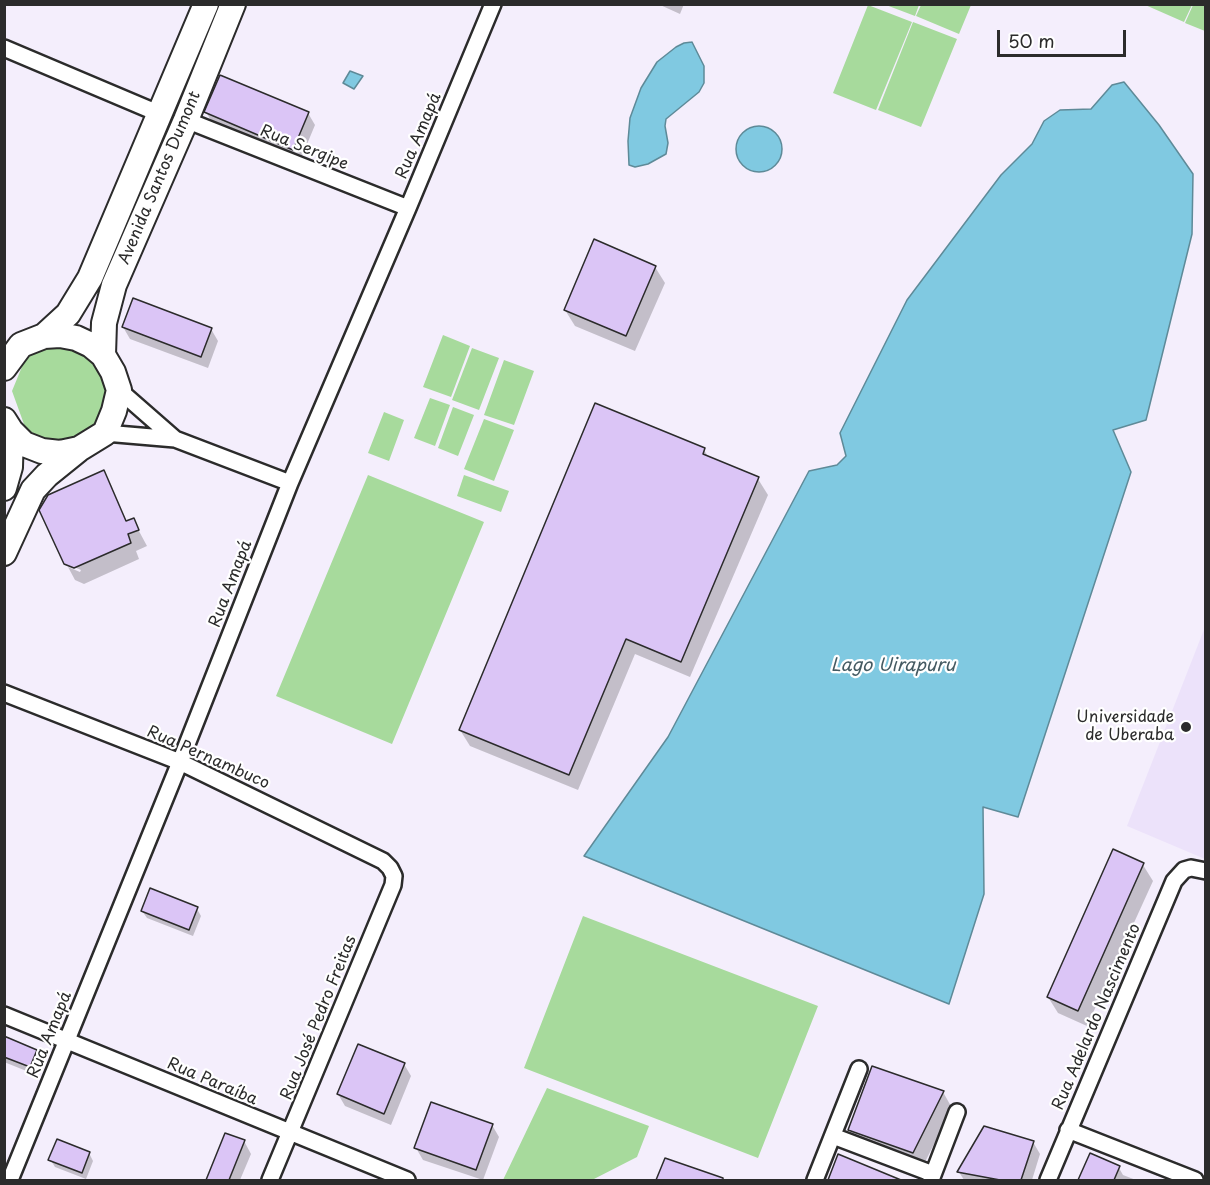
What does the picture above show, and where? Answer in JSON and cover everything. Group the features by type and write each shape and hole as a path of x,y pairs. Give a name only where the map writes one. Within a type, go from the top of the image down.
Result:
{"main road":[{"name":"Avenida Santos Dumont","path":"44,336 68,314 90,278 206,4"},
{"name":"Avenida Santos Dumont","path":"103,355 104,323 114,285 186,120 233,4"},
{"name":"Avenida Santos Dumont","path":"4,368 21,345 44,336 60,335 76,338 91,345 103,355 113,372 119,390"},
{"path":"4,553 33,490 47,475 79,449 105,433 119,390"},
{"path":"8,425 24,444 42,451 60,453 79,449"},
{"path":"4,488 10,467 8,425"}],"street":[{"name":"Rua Amapá","path":"10,1180 180,762 290,483 493,4"},
{"path":"4,48 160,114"},
{"name":"Rua Sergipe","path":"186,120 408,208"},
{"path":"119,390 175,439"},
{"path":"105,433 175,439 290,483"},
{"name":"Rua Pernambuco","path":"4,693 180,762 383,861 390,868"},
{"name":"Rua José Pedro Freitas","path":"270,1180 393,885 394,876 390,868"},
{"name":"Rua Adelardo Nascimento","path":"1048,1180 1174,881 1184,870 1191,868 1206,872"},
{"name":"Rua Paraíba","path":"4,1015 407,1180"},
{"path":"815,1180 859,1070"},
{"path":"833,1136 932,1177 957,1112"},
{"path":"1068,1130 1195,1180"}],"shaded area":[{"name":"Universidade de Uberaba","path":"1205,627 1206,859 1127,826"}],"green space":[{"path":"921,4 971,5 959,34 916,16"},
{"path":"1143,4 1192,4 1192,5 1184,22"},
{"path":"868,5 912,22 876,110 833,93"},
{"path":"886,5 919,5 915,16"},
{"path":"1193,5 1205,5 1205,31 1185,23"},
{"path":"913,22 957,39 921,127 878,110"},
{"path":"443,335 470,346 451,397 423,387"},
{"path":"52,345 83,347 99,361 112,396 98,431 68,444 44,442 25,427 12,391 26,357"},
{"path":"472,348 499,358 479,410 452,400"},
{"path":"504,360 534,371 514,425 484,415"},
{"path":"430,398 450,405 435,446 414,438"},
{"path":"453,407 474,415 458,456 438,448"},
{"path":"384,412 404,420 389,461 368,453"},
{"path":"484,419 514,430 494,481 464,469"},
{"path":"368,475 484,522 392,744 276,696"},
{"path":"464,475 509,491 501,512 457,496"},
{"path":"583,916 818,1006 758,1158 524,1068"},
{"path":"547,1088 649,1126 637,1157 592,1180 503,1180"}],"water":[{"path":"692,42 704,66 704,83 699,92 666,119 668,143 666,154 648,164 635,167 629,165 630,118 641,88 657,62 676,47"},
{"path":"350,71 363,76 354,89 343,83"},
{"name":"Lago Uirapuru","path":"1124,82 1159,125 1193,174 1192,234 1146,420 1113,430 1131,472 1018,817 983,807 984,894 949,1004 584,856 668,737 809,471 837,465 846,456 840,433 907,300 1001,175 1032,144 1044,121 1060,110 1091,109 1112,85"},
{"path":"759,126 775,133 782,149 775,165 759,172 743,165 736,149 743,133"}],"building":[{"path":"220,75 309,112 293,150 204,112"},
{"path":"594,239 656,266 626,336 564,310"},
{"path":"133,298 212,328 201,357 122,327"},
{"path":"595,403 705,448 703,454 759,477 681,662 626,639 569,775 459,730"},
{"path":"104,470 126,521 134,518 139,530 128,534 131,543 74,568 64,564 39,510 48,495"},
{"path":"1113,849 1144,863 1078,1011 1047,997"},
{"path":"150,888 198,907 189,930 141,911"},
{"path":"4,1036 37,1050 30,1067 4,1057"},
{"path":"358,1044 405,1063 384,1114 337,1094"},
{"path":"872,1066 944,1091 913,1153 848,1130"},
{"path":"431,1102 493,1124 476,1170 414,1148"},
{"path":"984,1126 1034,1141 1021,1180 1000,1180 957,1172"},
{"path":"225,1133 245,1140 229,1180 206,1180"},
{"path":"57,1139 90,1152 82,1173 48,1160"},
{"path":"1090,1153 1120,1166 1114,1180 1078,1180"},
{"path":"838,1154 901,1180 828,1180"},
{"path":"665,1158 723,1178 723,1180 656,1180"}],"place":[{"name":"Universidade de Uberaba","path":"1186,727"}]}
